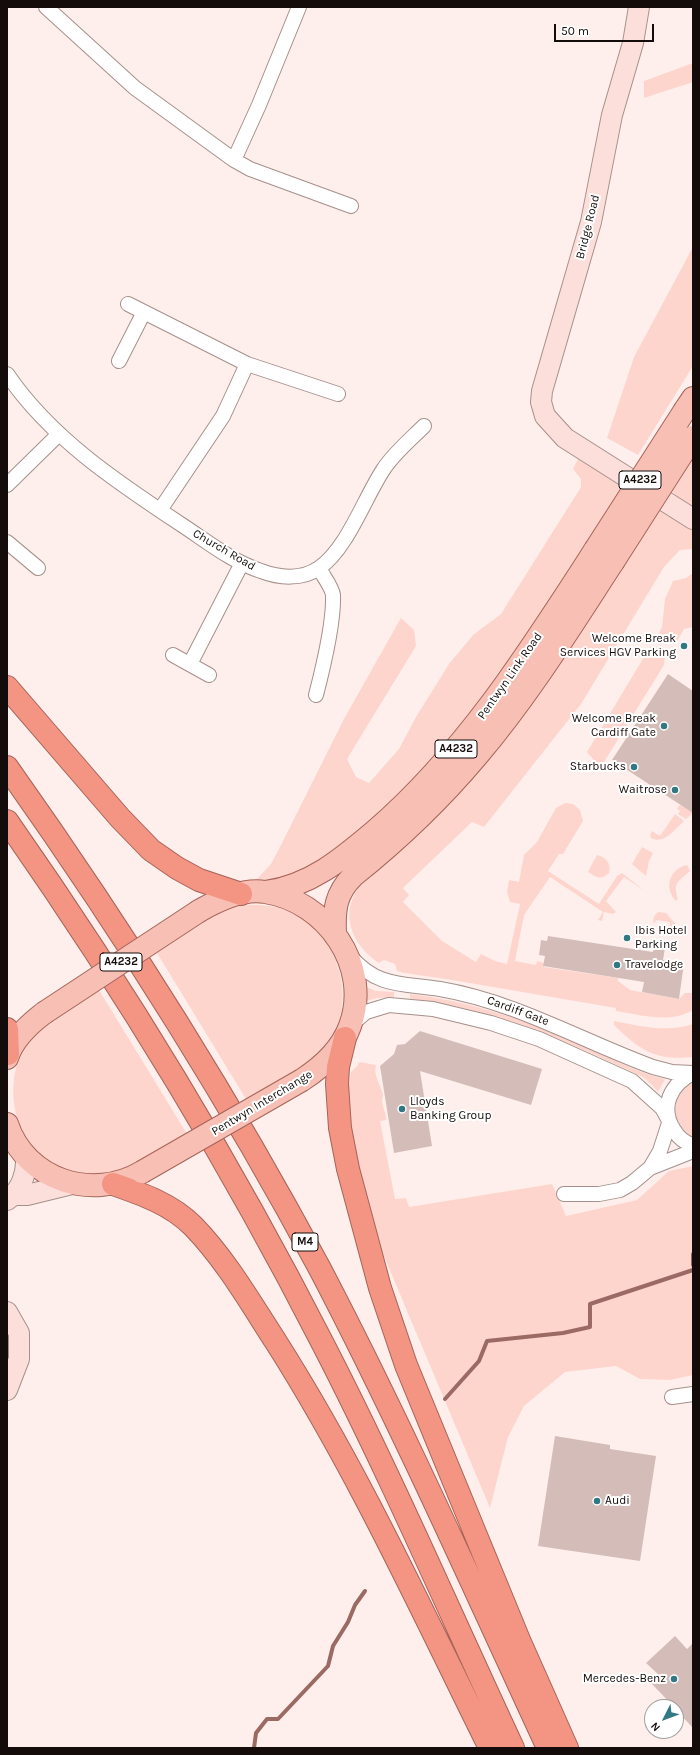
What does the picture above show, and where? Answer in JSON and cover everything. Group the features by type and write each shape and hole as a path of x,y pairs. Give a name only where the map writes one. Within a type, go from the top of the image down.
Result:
{"highway":[{"path":"7,687 120,818 151,850 177,868 199,880 241,894"},
{"name":"M4","path":"7,767 75,862 141,963 192,1045 275,1187 367,1361 445,1523 548,1748"},
{"name":"M4","path":"7,821 75,920 150,1037 204,1126 279,1261 358,1415 513,1748"},
{"path":"7,1029 8,1056"},
{"path":"347,1032 338,1067 337,1084 340,1128 348,1169 380,1288 406,1365 519,1640 567,1748"},
{"path":"113,1184 154,1199 192,1225 234,1278 288,1362 350,1467 490,1748"}],"main road":[{"name":"Bridge Road","path":"639,7 633,43 612,115 591,222 542,391 541,402 545,416 565,438 693,519"},
{"name":"Pentwyn Link Road","path":"266,892 298,885 321,873 370,835 427,782 491,704 525,658 689,404"},
{"name":"Pentwyn Link Road","path":"340,943 335,903 344,885 411,826 478,756 539,674 693,437"},
{"name":"Pentwyn Interchange","path":"7,1124 13,1139 26,1157 48,1174 72,1184 89,1186 113,1184 142,1172 302,1080 322,1064 347,1032 354,1011 355,989 352,969 340,943 318,916 303,905 266,892 241,894 222,900 199,911 44,1013 23,1031 8,1056"},
{"path":"11,1198 24,1177 26,1157"},
{"path":"11,1198 72,1184"},
{"path":"7,1312 19,1333 19,1359 7,1390"}],"street":[{"path":"46,7 135,88 234,160 250,169 351,206"},
{"path":"234,160 259,105 299,7"},
{"path":"128,304 247,364 338,394"},
{"path":"119,361 144,312"},
{"path":"160,510 223,416 247,364"},
{"name":"Church Road","path":"7,374 25,397 60,434 96,464 160,510 242,563 261,571 287,576 304,576 319,568 342,544 384,468 424,426"},
{"path":"7,486 60,434"},
{"path":"7,542 38,568"},
{"path":"190,664 242,563"},
{"path":"316,695 330,628 333,594 319,568"},
{"path":"173,654 209,675"},
{"name":"Cardiff Gate","path":"340,943 368,974 381,980 455,992 486,999 537,1017 653,1067 672,1072 693,1073"},
{"name":"Cardiff Gate","path":"347,1032 366,1012 389,1005 433,1009 492,1022 553,1045 632,1081 662,1108 678,1137 693,1145"},
{"name":"Cardiff Gate","path":"669,1121 667,1108 669,1096 681,1079 693,1073"},
{"path":"650,1168 660,1151 669,1121"},
{"path":"564,1194 612,1192 626,1187 650,1168 693,1152"},
{"path":"672,1397 693,1394"}],"shaded area":[{"path":"693,63 693,82 644,98 644,81"},
{"path":"693,247 693,366 638,455 607,438 634,357"},
{"path":"579,457 625,485 570,567 520,649 429,767 356,838 302,873 276,880 256,880 271,864 345,717 401,618 414,630 416,646 347,759 356,777 369,783 399,749 416,717 449,664 473,635 501,614 581,487 581,479 573,469"},
{"path":"693,457 693,510 672,492"},
{"path":"660,507 693,529 693,549 680,550 664,567 581,704 484,827 472,822 403,888 409,895 403,902 442,941 476,962 481,954 495,961 507,964 520,904 510,902 507,892 509,880 519,882 524,855 537,842 556,808 565,803 573,804 580,810 583,821 563,854 559,854 548,871 599,904 617,876 622,873 645,891 624,877 606,901 616,912 613,914 604,912 602,921 598,920 603,912 550,877 524,915 515,961 536,965 537,961 544,963 544,967 618,978 618,981 630,990 679,999 685,993 693,993 693,1010 675,1017 665,1018 645,1016 616,1011 616,1008 404,973 397,971 395,964 384,960 379,963 362,947 351,929 349,919 350,908 359,887 356,884"},
{"path":"693,573 693,627 684,629 676,643 659,633 662,627 665,599 673,581 686,578"},
{"path":"650,647 665,656 664,665 604,762 596,762 587,752"},
{"path":"680,805 693,811 693,813 686,819 678,814 680,811 677,809"},
{"path":"675,814 684,821 665,838 656,840 651,838 650,835 652,831 660,836"},
{"path":"642,847 653,853 649,861 646,876 632,864"},
{"path":"597,855 606,859 610,867 609,873 601,878 588,872"},
{"path":"687,865 690,871 678,882 676,893 678,899 676,901 670,890 670,879 676,870"},
{"path":"244,905 264,905 277,907 295,914 310,924 322,937 332,952 339,968 342,986 342,1004 339,1021 329,1043 312,1061 298,1072 296,1070 246,1099 157,953 205,921 204,919 232,907"},
{"path":"658,912 666,913 683,933 669,931 670,922 656,920 655,923 653,922 654,916"},
{"path":"366,987 376,991 394,992 394,997 377,998 366,1001"},
{"path":"99,990 187,1134 121,1172 85,1176 49,1162 34,1149 23,1134 17,1116 14,1097 14,1077 19,1059 27,1041 40,1028"},
{"path":"410,994 452,1001 493,1011 572,1040 641,1072 665,1079 658,1092 643,1077 558,1039 500,1018 471,1010 410,999"},
{"path":"614,1021 654,1028 683,1027 693,1024 693,1057 669,1057 649,1052 623,1034 614,1025"},
{"path":"359,1062 376,1065 376,1077 383,1095 382,1101 386,1117 386,1120 380,1121 395,1199 406,1198 409,1207 552,1184 566,1216 637,1200 669,1171 693,1166 693,1375 670,1380 640,1379 616,1366 565,1372 524,1406 508,1437 490,1508 373,1230 356,1160 345,1088 349,1087 351,1072"},
{"path":"693,1080 693,1138 684,1133 678,1126 675,1119 674,1110 680,1093"}],"building":[{"name":"Welcome Break Cardiff Gate","path":"668,674 693,691 693,813 612,760"},
{"path":"548,936 653,952 655,940 666,942 663,960 684,963 679,999 642,992 644,982 543,966 545,956 539,955 541,940 547,941"},
{"path":"420,1031 542,1069 531,1105 420,1071 432,1146 394,1153 380,1066 394,1054 397,1045 405,1044"},
{"name":"Audi","path":"555,1436 610,1445 610,1449 656,1456 640,1561 538,1546"},
{"name":"Mercedes-Benz","path":"675,1636 687,1649 693,1643 693,1728 684,1718 684,1699 666,1699 651,1683 659,1675 646,1663"}],"waterway":[{"path":"693,1254 693,1265"},
{"path":"445,1399 479,1361 487,1341 563,1333 590,1327 590,1304 693,1270"},
{"path":"254,1748 256,1733 267,1719 278,1719 328,1666 333,1646 348,1622 355,1605 365,1591"}],"place":[{"name":"Welcome Break Services HGV Parking","path":"684,646"},
{"name":"Welcome Break Cardiff Gate","path":"664,726"},
{"name":"Starbucks","path":"634,767"},
{"name":"Waitrose","path":"675,790"},
{"name":"Ibis Hotel Parking","path":"627,938"},
{"name":"Travelodge","path":"617,965"},
{"name":"Lloyds Banking Group","path":"402,1109"},
{"name":"Audi","path":"597,1501"},
{"name":"Mercedes-Benz","path":"674,1679"}]}
